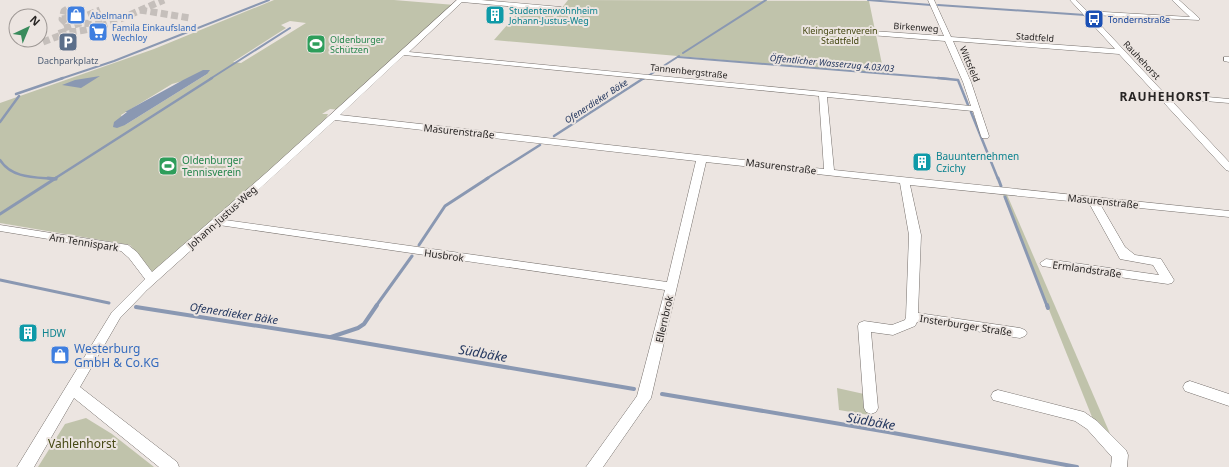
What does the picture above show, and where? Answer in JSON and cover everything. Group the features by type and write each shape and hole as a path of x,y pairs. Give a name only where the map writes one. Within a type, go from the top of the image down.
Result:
{"street":[{"path":"460,0 561,9"},
{"name":"Johann-Justus-Weg","path":"24,467 116,315 156,276 334,117 401,53 460,0"},
{"name":"Wittsfeld","path":"931,0 976,106 975,109 986,136"},
{"name":"Rauhehorst","path":"1073,0 1229,168"},
{"path":"1085,13 1197,19 1176,0"},
{"name":"Birkenweg","path":"858,32 948,39"},
{"name":"Stadtfeld","path":"948,39 1120,52"},
{"name":"Tannenbergstraße","path":"401,53 975,109"},
{"path":"824,95 829,172"},
{"path":"1162,96 1229,101"},
{"name":"Masurenstraße","path":"334,117 702,157 904,181 1229,214"},
{"name":"Ellernbrok","path":"594,467 644,398 702,157"},
{"name":"Insterburger Straße","path":"871,408 864,326 893,330 910,323 912,317 914,235 904,181"},
{"name":"Ermlandstraße","path":"1092,199 1136,275"},
{"name":"Husbrok","path":"217,222 672,286"},
{"name":"Am Tennispark","path":"0,228 124,248 132,255 148,276 156,276"},
{"path":"1121,250 1132,258 1157,262 1168,280 1136,275"},
{"name":"Ermlandstraße","path":"1046,263 1136,275"},
{"name":"Insterburger Straße","path":"912,317 1020,333"},
{"path":"1190,387 1229,400"},
{"path":"72,389 171,467"},
{"path":"998,396 1065,411 1088,421 1120,455 1119,467"}],"green space":[{"path":"274,0 394,0 455,5 341,110 330,109 322,114 328,114 326,118 156,276 130,245 0,223 0,103 154,49","holes":["290,21 306,23 241,63 233,62 286,28 281,25","207,74 125,125 121,115 172,84"]},
{"name":"Kleingartenverein Stadtfeld","path":"568,0 869,1 884,74 494,40 524,6 561,9"},
{"path":"1001,190 1005,190 1111,436 1092,417"},
{"path":"837,388 864,394 869,415 839,410"},
{"name":"Vahlenhorst","path":"86,418 112,434 154,467 38,467 65,424"}],"water":[{"path":"203,70 210,70 207,74 125,125 117,128 113,127 114,122 127,112 125,112"},
{"path":"100,76 81,88 62,85 75,80"}],"waterway":[{"path":"63,78 114,61 269,0"},
{"name":"Ofenerdieker Bäke","path":"683,53 766,0"},
{"path":"868,0 931,5"},
{"path":"938,5 1085,15"},
{"path":"210,79 290,28"},
{"name":"Ofenerdieker Bäke","path":"648,76 679,56"},
{"name":"Öffentlicher Wasserzug 4.03/03","path":"678,57 940,78"},
{"path":"16,94 63,78"},
{"path":"54,179 212,78"},
{"name":"Ofenerdieker Bäke","path":"554,136 644,78"},
{"name":"Öffentlicher Wasserzug 4.03/03","path":"940,78 950,79"},
{"name":"Öffentlicher Wasserzug 4.03/03","path":"940,78 958,80 968,105"},
{"path":"0,122 19,96"},
{"name":"Öffentlicher Wasserzug 4.03/03","path":"971,112 998,179"},
{"name":"Ofenerdieker Bäke","path":"486,179 540,145"},
{"path":"0,160 11,171 18,174 54,179"},
{"path":"48,178 54,179"},
{"name":"Ofenerdieker Bäke","path":"419,245 445,206 488,178"},
{"name":"Öffentlicher Wasserzug 4.03/03","path":"998,178 1001,186"},
{"path":"0,214 55,179"},
{"name":"Öffentlicher Wasserzug 4.03/03","path":"1005,197 1047,306"},
{"path":"376,306 412,256"},
{"name":"Ofenerdieker Bäke","path":"0,280 109,303"},
{"path":"331,337 358,328 364,324 377,305"},
{"name":"Südbäke","path":"136,307 329,337 634,389"},
{"name":"Südbäke","path":"662,394 888,432 1077,467"}],"tunnel":[{"path":"141,10 164,0"},
{"path":"62,19 64,11 69,8"},
{"path":"88,15 100,10"},
{"path":"102,24 81,23 61,29 62,32 101,26 141,10"},
{"path":"141,10 190,18"},
{"path":"62,19 83,16"},
{"path":"62,19 66,23"},
{"path":"48,40 67,33"}],"place":[{"name":"Abelmann","path":"76,15"},
{"name":"Studentenwohnheim Johann-Justus-Weg","path":"495,15"},
{"name":"Tondernstraße","path":"1094,19"},
{"name":"Famila Einkaufsland Wechloy","path":"98,32"},
{"name":"Dachparkplatz","path":"68,42"},
{"name":"Oldenburger Schützen","path":"316,44"},
{"name":"Bauunternehmen Czichy","path":"922,162"},
{"name":"Oldenburger Tennisverein","path":"168,166"},
{"name":"HDW","path":"28,333"},
{"name":"Westerburg GmbH & Co.KG","path":"60,355"}],"district":[{"name":"RAUHEHORST","path":"1165,96"}]}
